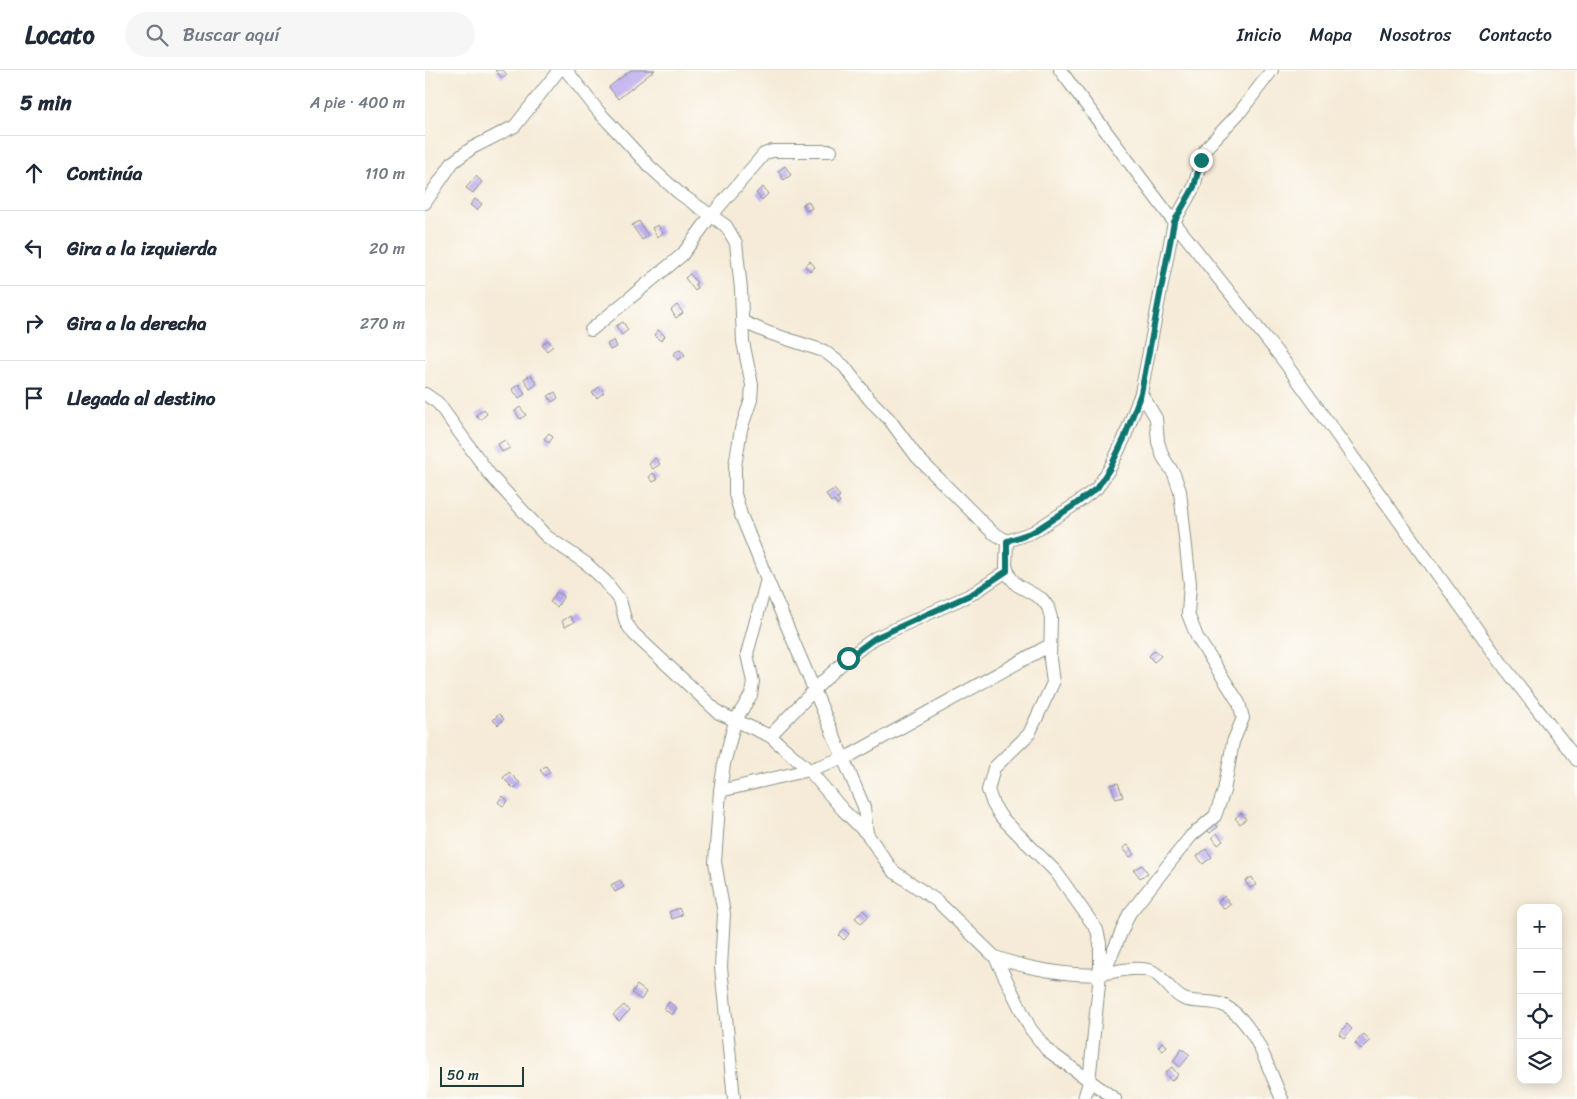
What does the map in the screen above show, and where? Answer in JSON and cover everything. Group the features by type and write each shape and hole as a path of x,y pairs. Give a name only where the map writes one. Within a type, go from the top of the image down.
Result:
{"street":[{"path":"425,203 453,162 472,148 515,126 559,70"},
{"path":"566,70 599,112 649,166 679,193 725,226 736,243 743,342 752,393 741,429 733,481 741,515 864,807 867,834"},
{"path":"1060,70 1174,222 1283,360 1505,668 1577,760"},
{"path":"1007,541 1033,532 1097,488 1124,439 1141,393 1174,222 1194,187 1206,148 1240,112 1272,70"},
{"path":"591,330 682,255 711,216 764,154 772,152 831,151"},
{"path":"743,322 769,333 824,351 844,366 869,399 889,419 917,457 992,532 1007,541"},
{"path":"1102,973 1129,914 1191,836 1215,816 1226,784 1233,742 1243,718 1239,703 1197,637 1188,614 1190,584 1180,490 1174,474 1163,457 1158,442 1156,418 1141,393"},
{"path":"425,394 438,403 490,475 546,536 587,564 605,581 620,600 626,622 634,634 719,713 735,722 770,736 809,770 843,810 867,834 893,871 937,901 995,957 1030,1028 1047,1050 1115,1099"},
{"path":"1007,541 1007,571 1017,585 1042,599 1048,607 1051,624 1052,688 1029,734 994,768 988,790 993,804 1001,817 1056,872 1097,930 1102,973 1089,1082 1083,1099"},
{"path":"770,736 814,689 848,658 875,638 972,594 1007,571"},
{"path":"735,1098 721,967 724,914 715,862 720,791 735,722 751,695 753,682 747,654 767,578"},
{"path":"720,791 809,770 843,758 1050,645"},
{"path":"995,957 1011,963 1048,971 1102,973 1150,970 1157,974 1182,998 1224,1006 1237,1014 1253,1036 1282,1099"}],"building":[{"path":"495,70 503,70 507,75 502,78"},
{"path":"631,70 655,70 618,99 609,87"},
{"path":"785,166 791,175 784,180 778,171"},
{"path":"476,176 482,182 473,193 466,188"},
{"path":"763,187 768,194 762,200 756,193"},
{"path":"475,199 482,204 477,210 470,205"},
{"path":"808,201 812,208 807,211 803,204"},
{"path":"639,221 648,236 642,240 632,225"},
{"path":"658,225 663,233 657,237 652,228"},
{"path":"810,261 815,267 810,271 805,266"},
{"path":"690,274 697,283 695,284 698,288 695,291 685,278"},
{"path":"677,305 683,313 676,318 671,310"},
{"path":"623,322 628,330 622,335 616,326"},
{"path":"658,330 665,336 661,341 654,335"},
{"path":"548,340 553,346 547,351 542,345"},
{"path":"614,340 617,347 610,350 607,344"},
{"path":"680,349 685,355 678,360 673,354"},
{"path":"531,375 537,384 530,389 524,379"},
{"path":"519,384 525,394 519,398 512,389"},
{"path":"599,387 604,392 597,398 592,393"},
{"path":"555,392 558,398 552,402 548,396"},
{"path":"520,407 526,415 520,419 515,411"},
{"path":"484,409 487,414 480,420 476,415"},
{"path":"549,433 553,437 549,443 544,439"},
{"path":"505,440 510,448 502,452 498,444"},
{"path":"655,458 660,464 653,469 649,464"},
{"path":"653,473 658,479 653,482 649,477"},
{"path":"834,489 840,496 837,498 840,503 837,505 834,500 831,502 826,494"},
{"path":"557,592 564,596 557,607 550,602"},
{"path":"570,616 574,622 565,627 562,621"},
{"path":"1155,650 1161,656 1154,662 1149,656"},
{"path":"499,714 504,719 498,725 493,720"},
{"path":"546,766 550,772 545,776 540,770"},
{"path":"509,772 520,783 514,789 503,778"},
{"path":"1118,783 1123,797 1116,799 1111,785"},
{"path":"503,796 508,801 503,806 498,802"},
{"path":"1241,813 1246,819 1240,824 1235,818"},
{"path":"1214,822 1218,827 1210,833 1206,829"},
{"path":"1217,833 1223,841 1218,845 1212,837"},
{"path":"1128,845 1134,854 1130,857 1123,848"},
{"path":"1206,849 1212,857 1203,864 1197,856"},
{"path":"1142,865 1148,873 1140,878 1134,870"},
{"path":"1252,877 1256,885 1250,888 1245,881"},
{"path":"620,880 624,887 615,892 611,885"},
{"path":"1224,896 1231,904 1224,909 1218,902"},
{"path":"679,908 682,915 672,919 669,912"},
{"path":"863,910 869,916 861,923 855,918"},
{"path":"844,929 849,934 844,940 839,935"},
{"path":"637,985 646,992 641,1000 632,993"},
{"path":"669,1002 677,1008 672,1015 664,1009"},
{"path":"624,1005 629,1011 619,1021 613,1015"},
{"path":"1347,1024 1352,1029 1344,1038 1339,1034"},
{"path":"1364,1034 1370,1040 1361,1049 1355,1043"},
{"path":"1162,1042 1167,1046 1163,1051 1158,1047"},
{"path":"1182,1049 1190,1055 1180,1067 1173,1061"},
{"path":"1172,1067 1178,1075 1171,1081 1165,1073"}],"route":[{"path":"848,658 875,638 972,594 1007,571 1005,566 1007,541 1033,532 1097,488 1110,468 1124,439 1141,393 1174,222 1194,187 1201,160"}]}
